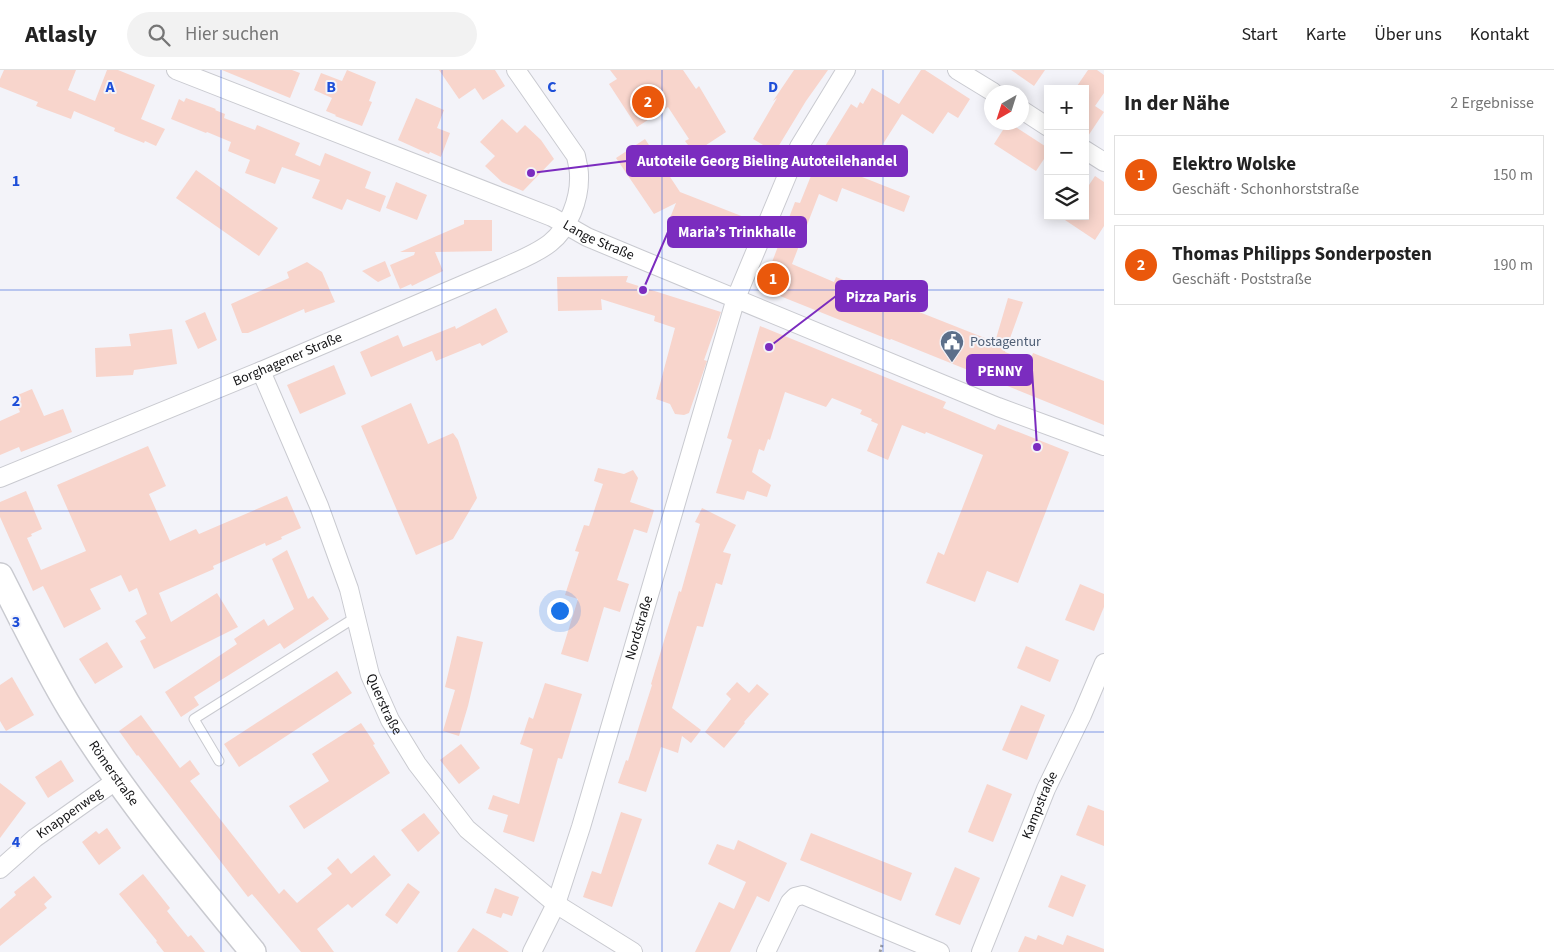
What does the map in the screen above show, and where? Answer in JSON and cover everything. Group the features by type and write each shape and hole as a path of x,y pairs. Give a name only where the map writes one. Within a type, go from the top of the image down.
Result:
{"main road":[{"name":"Römerstraße","path":"0,576 44,663 71,710 118,780 181,865 253,952"}],"street":[{"name":"Lange Straße","path":"176,70 540,212 603,243 998,406 1104,446"},
{"path":"516,70 576,156 579,175 576,200 566,226"},
{"name":"Nordstraße","path":"532,952 556,904 607,739 736,298 799,147 846,70"},
{"path":"957,70 984,86"},
{"path":"1029,114 1044,124"},
{"path":"1089,153 1104,162"},
{"name":"Borghagener Straße","path":"0,478 261,371 531,254 550,243 566,226"},
{"name":"Querstraße","path":"261,371 319,506 349,588 370,674 390,720 417,764 467,829 556,904 633,952"},
{"name":"Kampstraße","path":"981,952 1046,789 1082,715 1104,663"},
{"name":"Knappenweg","path":"0,868 35,838 118,780"},
{"path":"766,952 790,902 796,897 803,896 940,952"}],"lane":[{"path":"219,761 194,719 356,617"}],"building":[{"path":"4,70 76,70 68,90 95,101 107,70 118,70 155,85 141,119 165,129 156,146 114,131 115,128 74,111 71,119 36,106 38,102 0,87 0,79"},
{"path":"222,70 292,70 300,73 290,98"},
{"path":"347,70 376,82 369,101 372,102 362,126 326,111 332,98 314,90 321,73 342,81"},
{"path":"439,70 495,70 505,86 483,100 475,88 459,99"},
{"path":"610,70 683,70 696,89 699,86 726,132 694,153 685,141 689,139 668,107 637,127 609,84 617,79"},
{"path":"794,70 828,70 806,101 775,152 753,139 777,98 773,101"},
{"path":"921,70 925,70 970,99 958,118 948,112 933,134 902,114 862,177 910,196 904,212 842,188 837,202 819,194 792,264 834,282 836,277 995,342 1008,298 1023,302 1005,352 1030,361 1033,353 1104,381 1104,425 770,292 764,283 795,202 800,203 819,156 851,104 857,108 860,102 863,104 872,88 899,104"},
{"path":"1011,70 1045,70 1034,86"},
{"path":"1088,70 1097,70 1104,75 1104,93 1095,106 1104,112 1089,134 1089,85 1078,85"},
{"path":"186,98 216,109 225,114 224,118 255,130 257,125 300,143 295,155 320,166 325,153 371,172 365,188 386,196 380,212 347,199 342,210 312,198 320,180 282,167 275,184 245,173 250,160 228,151 231,142 171,119 179,99 184,102"},
{"path":"416,98 444,110 437,128 450,133 441,157 430,152 429,154 398,140"},
{"path":"502,119 517,133 525,125 541,140 554,159 523,191 502,182 485,166 495,156 480,142"},
{"path":"1003,130 1020,130 1044,145 1044,159 1036,171 994,144"},
{"path":"645,139 680,192 744,217 732,248 668,223 676,203 654,214 616,158"},
{"path":"196,170 278,228 259,256 176,198"},
{"path":"1095,176 1104,182 1104,226 1095,240 1065,220 1089,220 1089,185"},
{"path":"396,182 427,195 417,220 386,208"},
{"path":"464,220 492,220 492,251 435,252 443,271 412,286 411,284 400,289 390,265 414,255 415,252 400,252 464,224"},
{"path":"385,261 391,276 378,282 362,271"},
{"path":"307,262 322,272 335,302 305,313 304,309 248,333 242,333 231,304 289,278 287,272"},
{"path":"628,276 626,282 721,312 704,360 707,361 689,413 684,415 675,414 670,404 656,399 675,328 654,321 655,316 601,299 602,310 558,311 557,277"},
{"path":"496,308 508,332 482,346 480,343 436,361 432,351 371,377 360,352 398,335 403,347 455,326 456,329"},
{"path":"205,312 217,340 198,349 185,321"},
{"path":"760,326 946,402 943,408 995,430 998,424 1069,452 1018,583 987,571 975,602 926,583 938,552 944,555 983,455 926,432 925,434 902,425 888,460 867,451 878,424 860,414 862,410 832,398 826,407 785,392 770,440 768,439 764,451 759,449 752,472 771,485 767,497 747,491 744,500 716,493 732,440 727,438"},
{"path":"172,329 177,364 134,370 133,375 96,377 95,348 131,346 129,334"},
{"path":"334,365 346,394 300,414 287,385"},
{"path":"32,389 44,416 63,409 72,432 21,452 19,447 0,455 0,421 20,412 13,397"},
{"path":"411,403 428,444 453,433 458,440 477,498 453,539 416,555 361,426"},
{"path":"148,446 166,486 149,494 170,541 196,529 199,534 287,496 301,528 281,537 282,539 266,546 265,543 213,566 214,569 159,593 171,622 217,593 238,627 154,669 140,641 146,638 135,621 147,614 137,588 129,592 121,575 90,589 101,609 64,628 43,586 33,591 0,517 0,502 26,491 42,529 27,538 41,570 86,551 57,485"},
{"path":"598,468 624,474 633,470 638,478 630,502 654,510 647,533 634,529 617,580 629,584 620,612 604,607 588,662 561,654 578,599 565,595 579,552 575,551 584,525 589,526 603,484 594,481"},
{"path":"702,508 736,525 723,552 731,554 722,585 716,583 703,627 697,626 672,708 701,730 691,743 682,736 678,753 661,747 646,792 618,783 626,760 628,761 679,591 681,592 700,524 695,522"},
{"path":"287,550 308,599 313,596 329,619 284,649 280,643 194,697 199,705 181,717 165,692 237,644 234,639 264,619 268,626 294,609 272,559"},
{"path":"1080,584 1104,594 1104,607 1094,631 1065,620"},
{"path":"457,636 483,642 459,736 443,731 455,690 445,687"},
{"path":"107,642 123,667 95,684 79,659"},
{"path":"1026,646 1059,660 1050,682 1017,668"},
{"path":"337,671 352,693 239,767 224,744"},
{"path":"12,677 34,715 6,731 0,721 0,685"},
{"path":"737,682 749,693 757,684 769,694 724,748 705,732 731,699 726,694"},
{"path":"545,683 582,694 562,759 558,758 534,842 503,832 508,815 488,809 493,795 519,804 533,749 520,744 529,717 533,719"},
{"path":"1021,705 1045,715 1027,760 1002,750"},
{"path":"141,715 180,768 190,760 200,774 190,781 279,894 284,889 297,903 332,874 327,868 338,858 351,874 374,855 391,875 352,908 348,904 317,929 334,952 301,952 252,894 248,897 119,731"},
{"path":"361,723 375,744 373,745 390,773 304,829 289,806 329,781 312,754"},
{"path":"461,744 480,768 459,784 440,760"},
{"path":"61,760 74,781 48,798 35,777"},
{"path":"0,783 26,803 0,838"},
{"path":"987,784 1012,794 993,842 968,832"},
{"path":"1088,805 1104,811 1104,846 1076,835"},
{"path":"621,812 642,819 612,907 583,897 592,871 601,874"},
{"path":"424,813 440,833 418,852 401,830"},
{"path":"107,828 121,848 99,865 82,842 96,831 99,834"},
{"path":"811,833 912,873 901,901 800,860"},
{"path":"738,840 787,863 769,902 757,896 730,952 695,952 719,902 734,909 746,882 708,864 717,844 734,850"},
{"path":"955,867 980,878 960,925 935,915"},
{"path":"143,874 170,908 167,911 188,937 191,935 205,952 164,952 156,942 119,894"},
{"path":"1061,875 1086,885 1073,917 1048,907"},
{"path":"34,876 52,897 44,904 47,908 0,946 0,909 16,895 14,892"},
{"path":"408,883 420,892 397,924 385,915"},
{"path":"495,888 519,897 512,916 503,913 501,918 486,913"},
{"path":"473,928 487,937 509,952 457,952"},
{"path":"1038,935 1063,945 1067,935 1104,949 1104,952 1018,952 1025,936 1036,940"}],"place":[{"name":"Thomas Philipps Sonderposten","path":"648,102"},
{"name":"Autoteile Georg Bieling Autoteilehandel","path":"531,173"},
{"name":"Elektro Wolske","path":"773,279"},
{"name":"Maria’s Trinkhalle","path":"643,290"},
{"name":"Pizza Paris","path":"769,347"},
{"name":"Postagentur","path":"952,363"},
{"name":"PENNY","path":"1037,447"}]}
